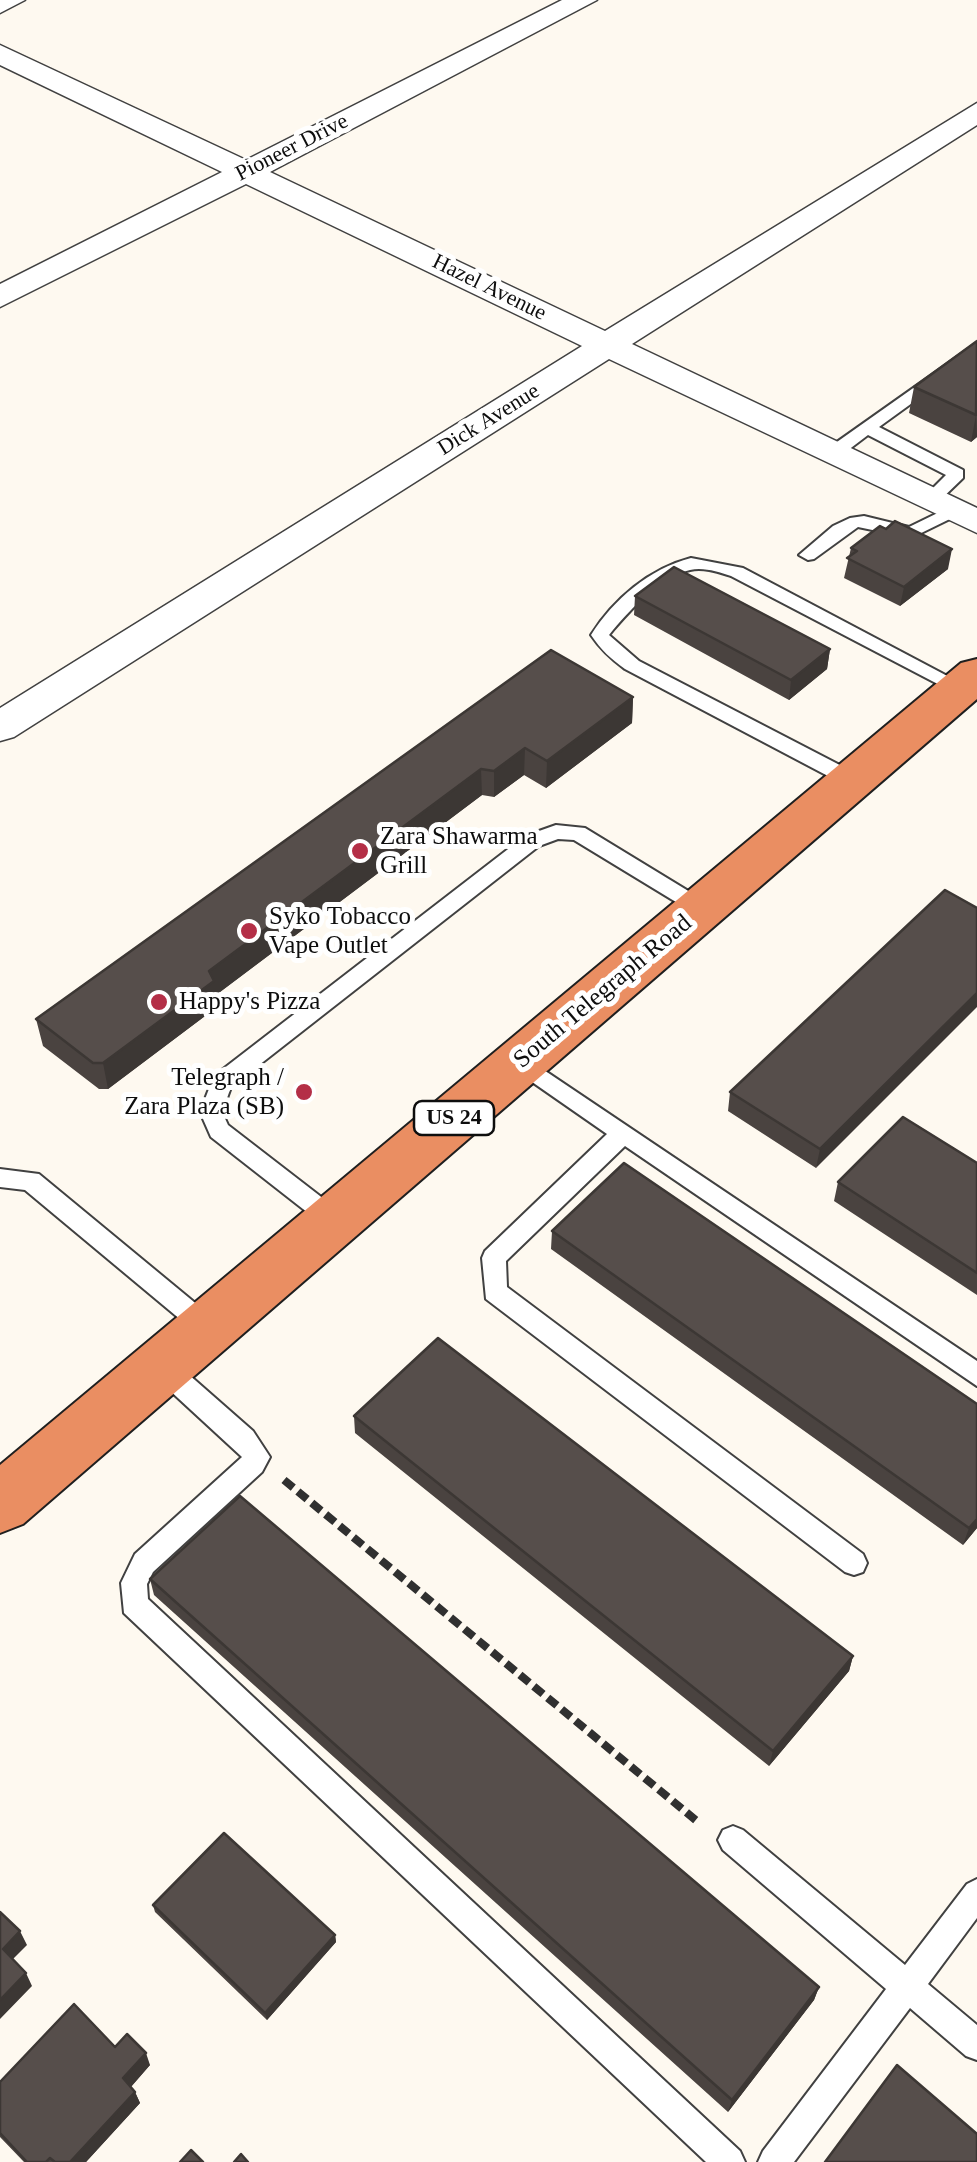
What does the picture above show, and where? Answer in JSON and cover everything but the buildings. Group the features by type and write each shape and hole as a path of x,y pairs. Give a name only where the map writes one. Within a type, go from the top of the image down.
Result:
{"highway":[{"name":"South Telegraph Road","path":"0,1504 969,681"}],"street":[{"path":"0,5 12,0"},
{"name":"Pioneer Drive","path":"0,296 583,0"},
{"name":"Hazel Avenue","path":"0,54 953,511"},
{"name":"Dick Avenue","path":"0,728 977,112"}],"lane":[{"path":"833,453 977,348"},
{"path":"808,555 853,520 866,518 911,533 953,511 957,474 867,428"},
{"path":"852,780 632,665 610,649 600,635 608,620 674,568 708,564 737,572 969,681"},
{"path":"334,1220 219,1131 212,1112 222,1082 532,841 556,832 578,834 701,908"},
{"path":"520,1062 977,1375"},
{"path":"623,1133 494,1258 495,1292 854,1562"},
{"path":"0,1178 31,1181 208,1328"},
{"path":"162,1366 244,1439 256,1456 254,1464 144,1563 134,1583 134,1604 728,2162"},
{"path":"733,1840 977,2045"},
{"path":"774,2162 977,1894"}],"path":[{"path":"256,1456 705,1828 733,1840"}],"place":[{"name":"Zara Shawarma Grill","path":"360,851"},
{"name":"Syko Tobacco Vape Outlet","path":"249,931"},
{"name":"Happy's Pizza","path":"159,1002"},
{"name":"Telegraph / Zara Plaza (SB)","path":"304,1092"}]}
